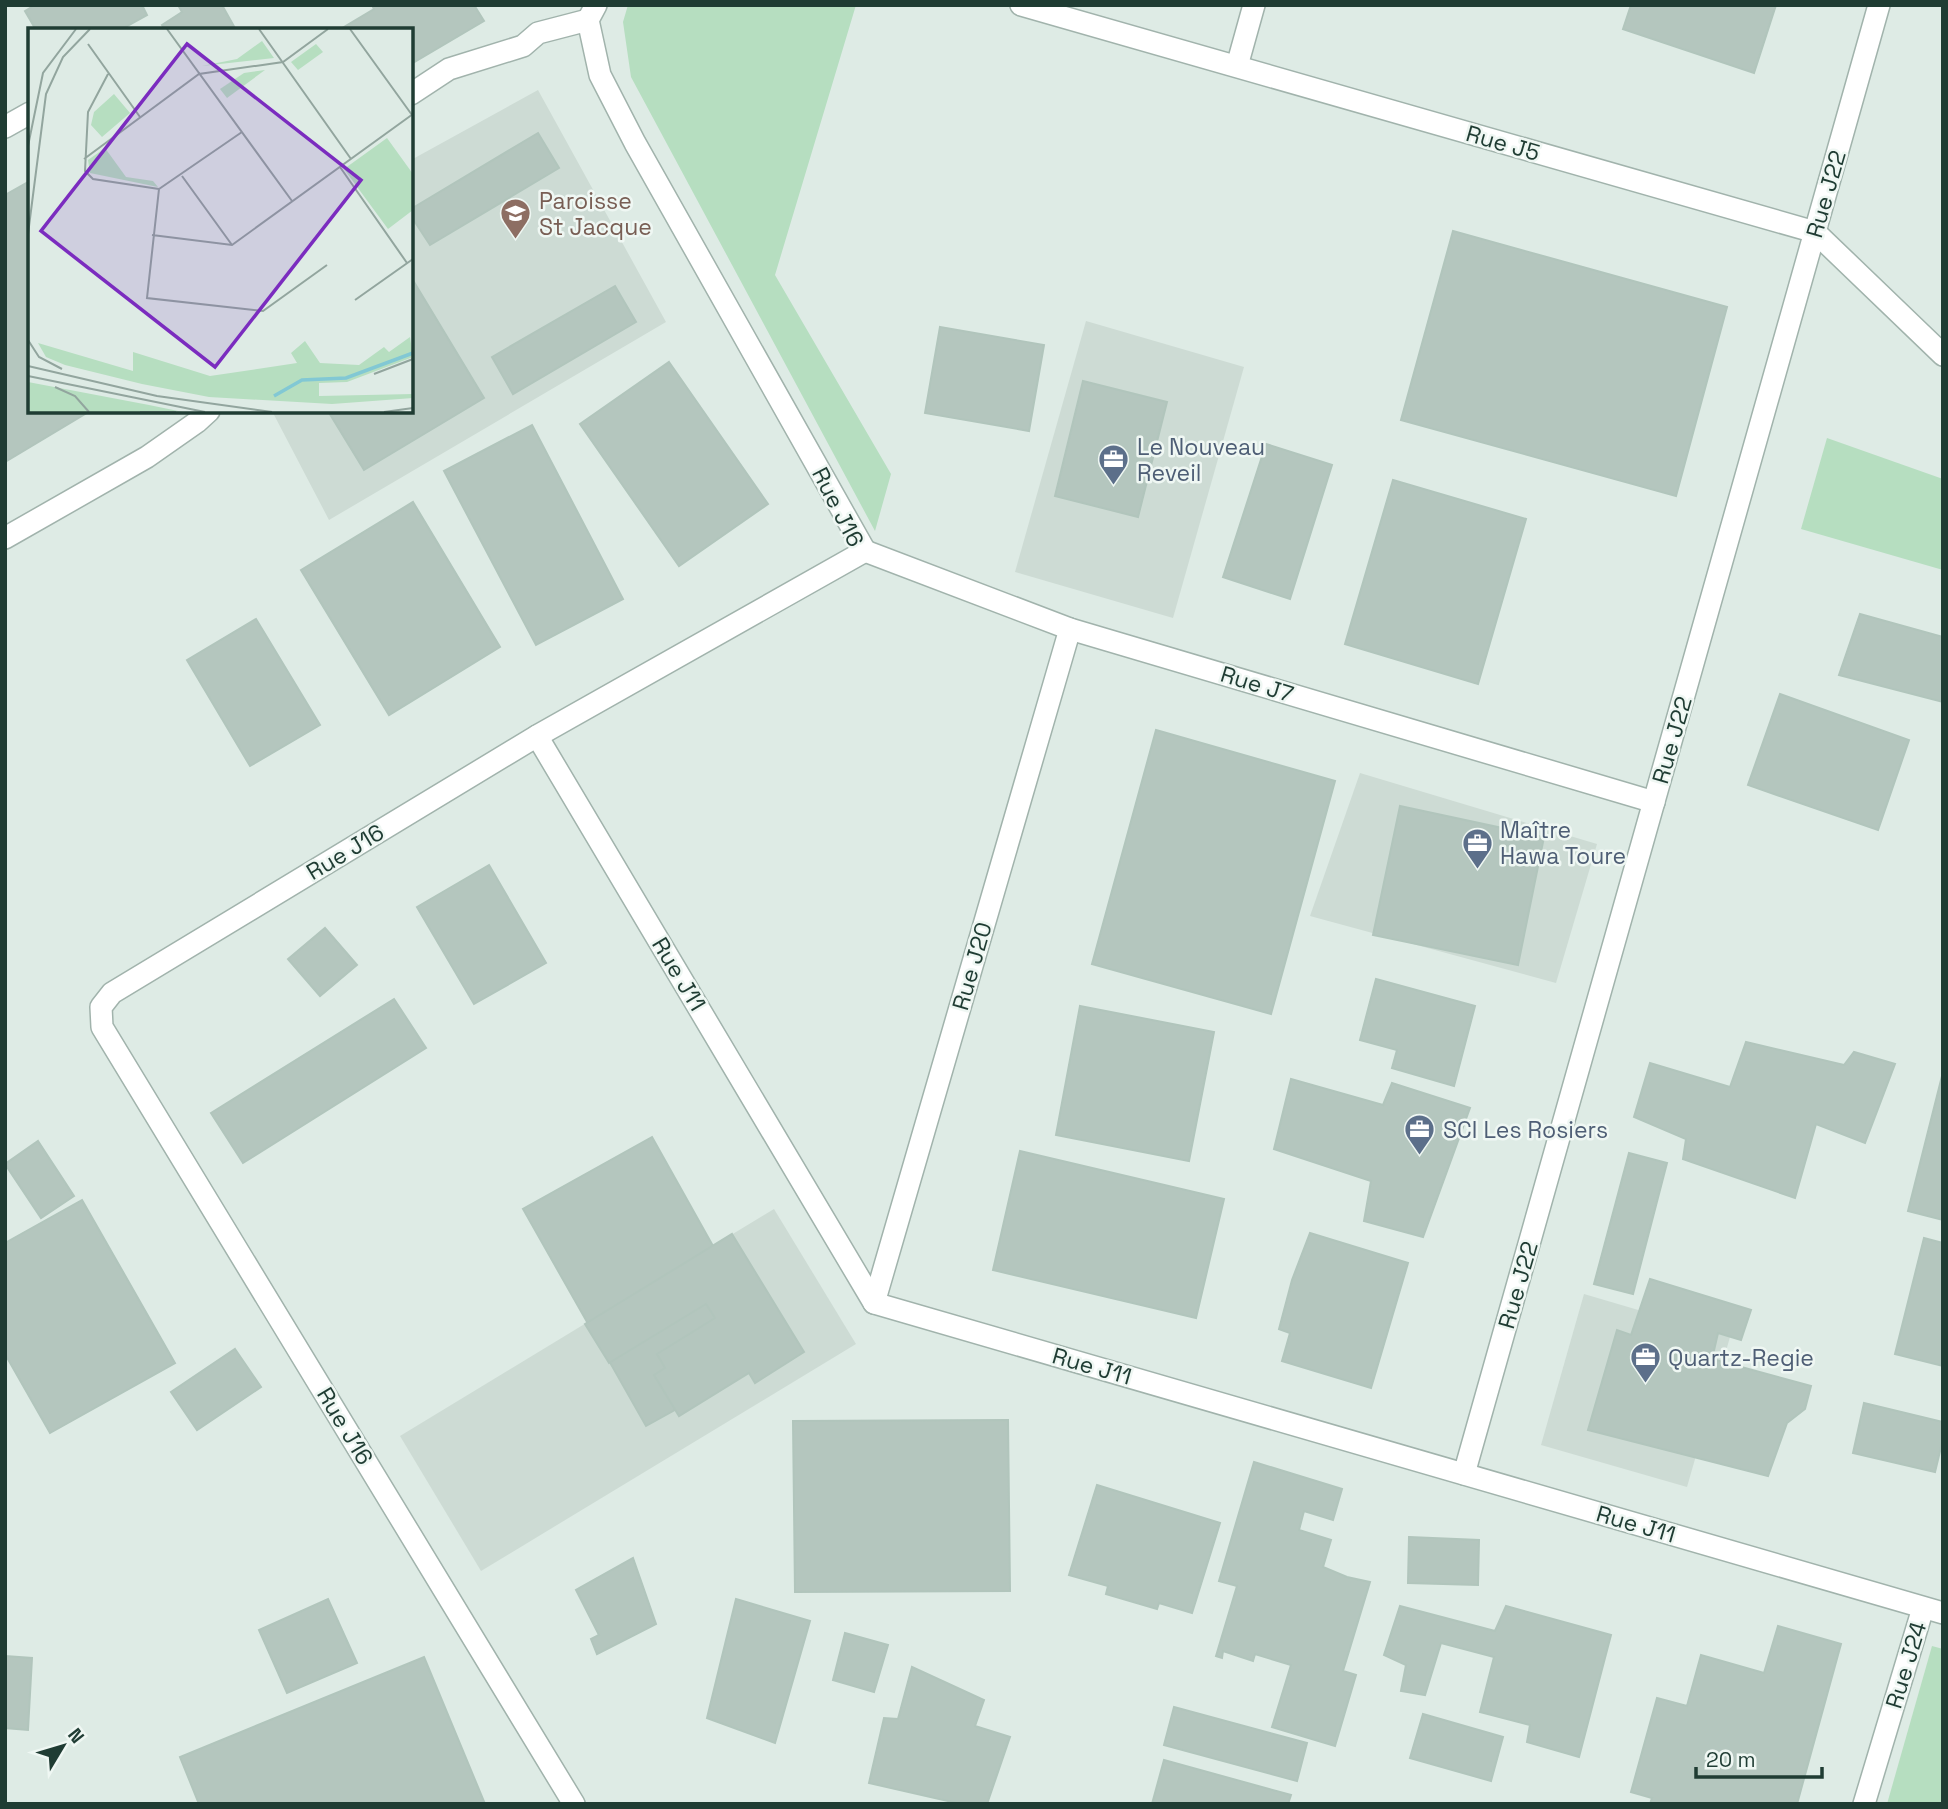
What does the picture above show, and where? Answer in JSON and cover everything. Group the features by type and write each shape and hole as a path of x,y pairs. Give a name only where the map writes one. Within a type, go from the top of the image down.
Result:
{"street":[{"name":"Rue J5","path":"1021,5 1815,232 1943,355"},
{"path":"1237,66 1254,5"},
{"name":"Rue J22","path":"1464,1474 1880,5"},
{"path":"413,93 449,69 523,46 538,33 592,13"},
{"name":"Rue J16","path":"574,1804 102,1027 101,1007 112,993 537,736 865,551 635,143 600,75 592,13"},
{"path":"5,127 28,114"},
{"path":"5,538 147,457 207,413"},
{"name":"Rue J7","path":"865,551 1070,629 1654,802"},
{"name":"Rue J20","path":"874,1303 1070,629"},
{"name":"Rue J11","path":"537,736 874,1303 1933,1611"},
{"name":"Rue J24","path":"1864,1804 1933,1611"}],"shaded area":[{"name":"Paroisse St Jacque","path":"538,90 666,322 329,520 273,413 413,413 413,159"},
{"path":"1086,321 1244,367 1173,618 1015,572"},
{"path":"1360,773 1597,844 1556,983 1310,916"},
{"path":"774,1209 856,1344 481,1571 400,1436"},
{"path":"1584,1294 1730,1337 1687,1487 1541,1445"}],"green space":[{"path":"628,5 856,5 775,275 891,474 875,531 631,77 623,22"},
{"path":"1827,438 1943,479 1943,570 1801,529"},
{"path":"1932,1646 1943,1649 1943,1804 1887,1804"}],"building":[{"path":"35,5 142,5 147,15 124,28 35,28 25,11"},
{"path":"178,5 222,5 235,28 164,28 162,25 182,12"},
{"path":"372,5 474,5 484,21 413,63 413,28 342,28 374,9"},
{"path":"1631,5 1776,5 1754,73 1623,29"},
{"path":"538,133 559,168 430,245 413,219 413,208"},
{"path":"28,182 28,413 87,413 5,462 5,195"},
{"path":"1453,231 1727,307 1676,496 1401,420"},
{"path":"413,280 484,398 364,470 329,413 413,413"},
{"path":"615,286 636,322 513,394 492,357"},
{"path":"940,327 1044,345 1029,431 925,413"},
{"path":"669,362 768,504 679,566 580,424"},
{"path":"1083,381 1167,402 1138,517 1055,496"},
{"path":"532,425 623,599 536,645 444,471"},
{"path":"1266,444 1332,465 1290,599 1223,577"},
{"path":"1393,480 1526,519 1478,684 1345,644"},
{"path":"413,502 500,647 389,715 301,570"},
{"path":"1860,614 1943,637 1943,702 1839,675"},
{"path":"256,619 320,725 250,766 187,660"},
{"path":"1780,694 1909,740 1878,830 1748,785"},
{"path":"1156,730 1335,781 1271,1014 1092,964"},
{"path":"1400,806 1544,837 1518,965 1373,935"},
{"path":"489,865 546,963 474,1004 417,907"},
{"path":"325,928 357,965 320,996 288,959"},
{"path":"1376,979 1475,1006 1454,1086 1392,1068 1397,1050 1360,1040"},
{"path":"394,999 426,1048 243,1163 211,1113"},
{"path":"1080,1006 1214,1032 1189,1161 1056,1135"},
{"path":"1746,1042 1844,1065 1854,1052 1895,1064 1865,1143 1816,1124 1795,1198 1683,1159 1686,1139 1634,1117 1650,1063 1730,1087"},
{"path":"1943,1076 1943,1220 1908,1211"},
{"path":"1291,1079 1383,1105 1392,1083 1470,1108 1423,1237 1364,1221 1371,1181 1274,1149"},
{"path":"652,1137 774,1355 646,1426 523,1209"},
{"path":"38,1141 74,1196 41,1218 5,1164"},
{"path":"1020,1151 1224,1199 1196,1318 993,1270"},
{"path":"1629,1153 1667,1163 1633,1294 1594,1284"},
{"path":"82,1200 175,1363 50,1433 5,1354 5,1243"},
{"path":"1310,1233 1408,1263 1371,1388 1282,1361 1290,1333 1279,1329 1292,1280"},
{"path":"732,1234 804,1352 755,1383 749,1373 679,1416 654,1375 665,1368 657,1354 715,1318 706,1304 609,1363 585,1324"},
{"path":"1924,1238 1943,1243 1943,1366 1895,1354"},
{"path":"1650,1279 1751,1310 1741,1340 1718,1333 1712,1359 1811,1386 1805,1409 1787,1423 1768,1476 1588,1430 1617,1330 1631,1335"},
{"path":"235,1349 261,1387 197,1430 171,1392"},
{"path":"1864,1403 1943,1422 1943,1439 1935,1472 1853,1453"},
{"path":"1008,1420 1010,1591 795,1592 793,1421"},
{"path":"1254,1462 1342,1489 1333,1520 1304,1511 1299,1530 1331,1540 1323,1567 1347,1577 1370,1582 1343,1671 1356,1675 1335,1746 1272,1727 1291,1665 1255,1654 1253,1661 1223,1651 1222,1658 1216,1656 1237,1586 1219,1581"},
{"path":"1097,1485 1220,1523 1192,1613 1159,1603 1157,1609 1106,1594 1108,1586 1069,1575"},
{"path":"1409,1537 1479,1540 1478,1585 1408,1583"},
{"path":"633,1558 656,1624 597,1654 591,1639 599,1635 576,1590"},
{"path":"328,1599 357,1663 287,1693 259,1630"},
{"path":"736,1599 810,1621 775,1743 707,1718"},
{"path":"1400,1606 1495,1631 1506,1606 1611,1635 1579,1757 1527,1742 1530,1725 1480,1712 1494,1657 1441,1643 1425,1695 1401,1691 1406,1665 1384,1655"},
{"path":"1778,1626 1841,1644 1797,1804 1650,1804 1652,1798 1631,1792 1657,1698 1687,1706 1701,1655 1764,1673"},
{"path":"845,1633 888,1645 874,1692 833,1680"},
{"path":"5,1656 32,1658 28,1730 5,1728"},
{"path":"424,1657 485,1804 199,1804 180,1757"},
{"path":"912,1667 984,1700 975,1726 1010,1737 987,1804 961,1804 869,1783 884,1718 898,1719"},
{"path":"1174,1707 1307,1743 1297,1781 1164,1745"},
{"path":"1423,1714 1503,1737 1491,1781 1410,1758"},
{"path":"1164,1760 1291,1795 1288,1804 1152,1804"}],"place":[{"name":"Paroisse St Jacque","path":"516,241"},
{"name":"Le Nouveau Reveil","path":"1114,487"},
{"name":"Maître Hawa Toure","path":"1477,870"},
{"name":"SCI Les Rosiers","path":"1420,1157"},
{"name":"Quartz-Regie","path":"1645,1385"}]}
